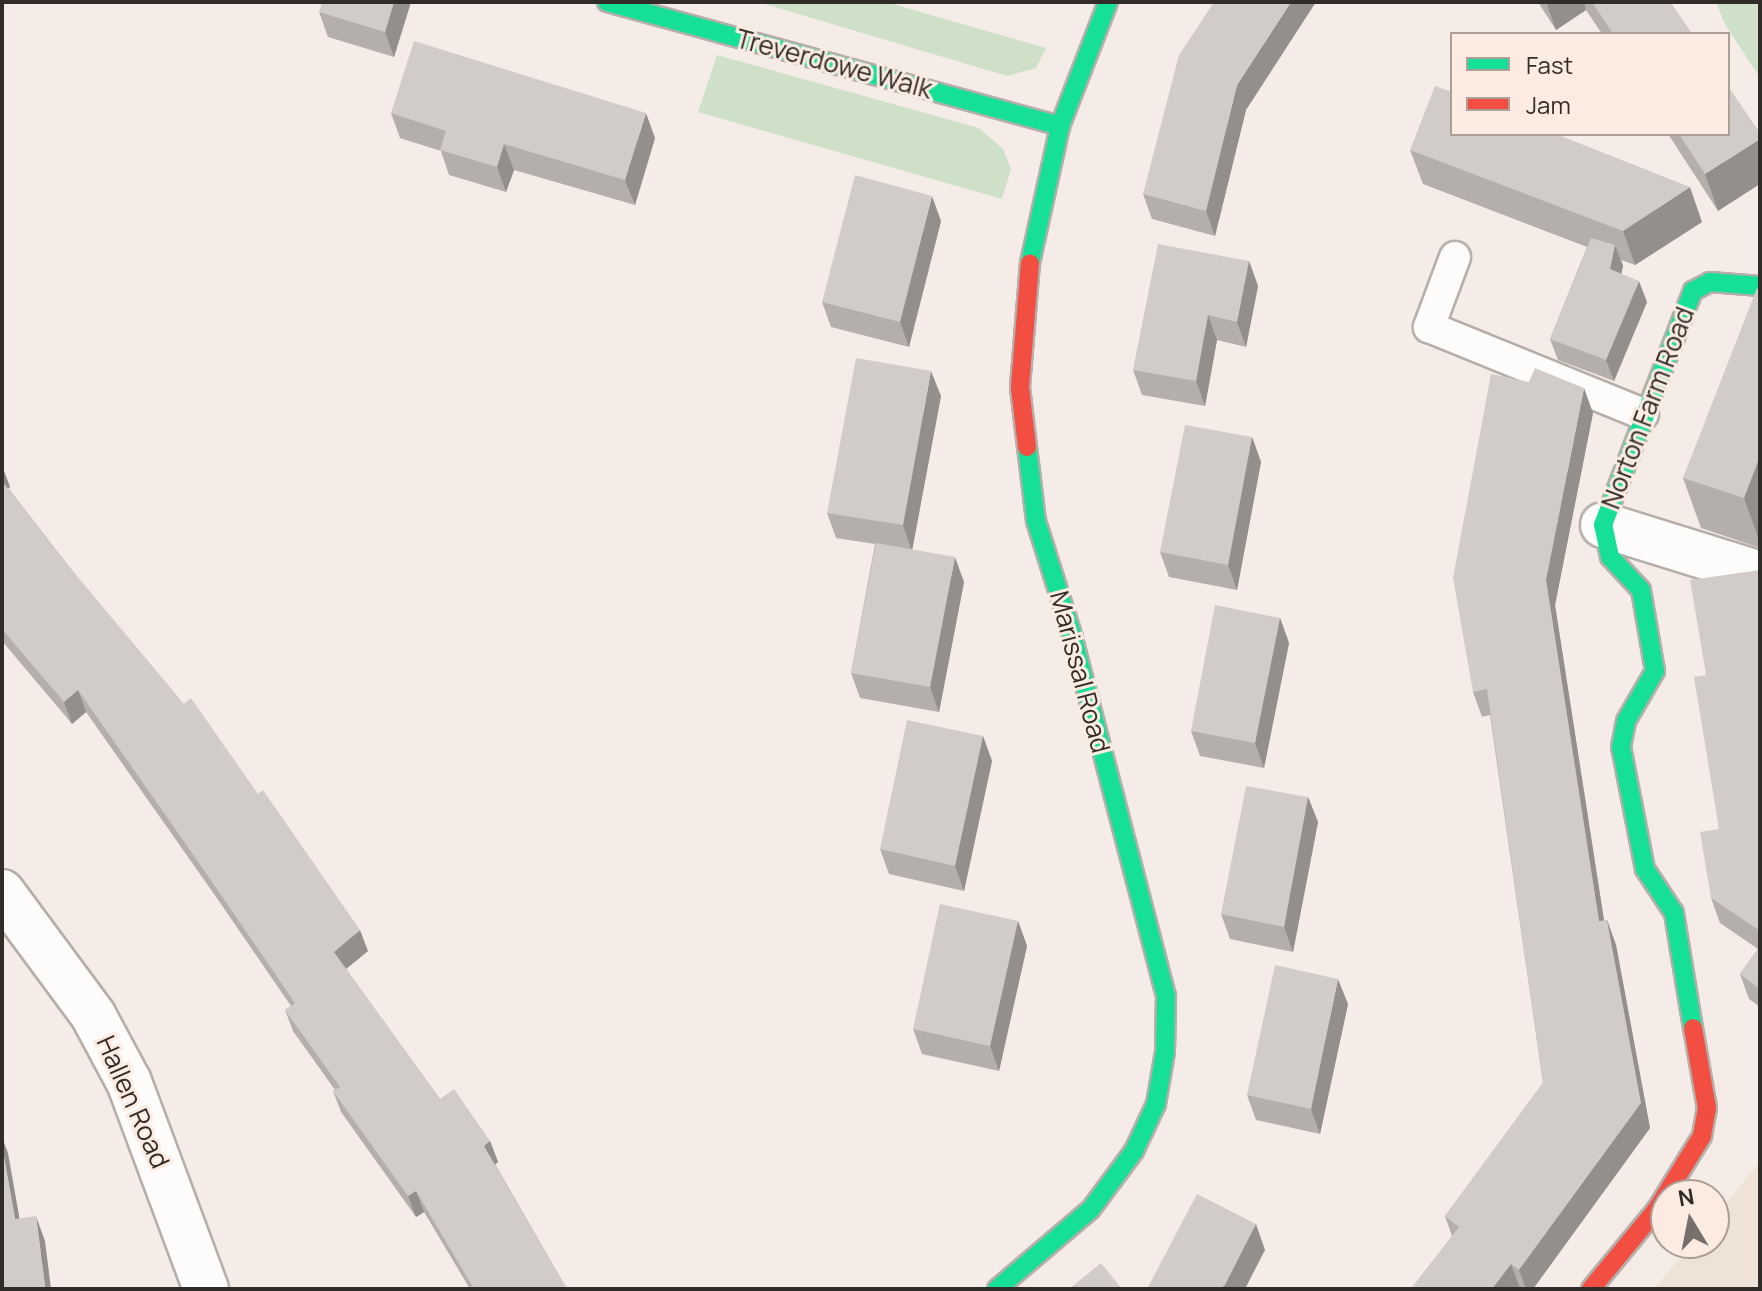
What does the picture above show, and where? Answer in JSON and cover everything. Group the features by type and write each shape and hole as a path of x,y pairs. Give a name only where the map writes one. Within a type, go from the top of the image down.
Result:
{"street":[{"name":"Treverdowe Walk","path":"607,2 1060,126"},
{"name":"Marissal Road","path":"997,1289 1091,1209 1134,1151 1156,1104 1165,1052 1166,996 1073,638 1036,521 1022,402 1024,288 1060,126 1108,2"},
{"name":"Norton Farm Road","path":"1591,1289 1657,1209 1702,1136 1707,1108 1674,913 1645,869 1621,747 1626,721 1655,671 1641,590 1610,557 1603,525 1643,414 1693,291 1710,282 1760,286"},
{"path":"1603,525 1760,574"},
{"name":"Hallen Road","path":"2,892 93,1015 129,1082 206,1289"}],"lane":[{"path":"1455,257 1429,327 1643,414"}],"shaded area":[{"path":"1760,1162 1760,1289 1654,1289 1679,1259 1730,1259 1730,1198"}],"green space":[{"path":"758,2 886,2 1046,48 1036,68 1007,76"},
{"path":"1716,2 1760,2 1760,78 1725,24"},
{"path":"717,55 979,128 1003,149 1011,169 1002,199 698,112"}],"building":[{"path":"322,2 394,2 385,32 319,12"},
{"path":"1214,2 1291,2 1237,85 1206,211 1143,194 1179,55"},
{"path":"1592,2 1670,2 1691,32 1612,32"},
{"path":"414,41 646,113 625,180 504,144 497,167 440,150 446,131 391,113"},
{"path":"1435,86 1450,91 1450,136 1561,136 1690,187 1623,231 1410,150"},
{"path":"1730,89 1760,133 1760,139 1705,174 1680,136 1730,136"},
{"path":"855,175 932,196 900,322 822,302"},
{"path":"1591,238 1615,245 1610,269 1639,281 1606,360 1550,339"},
{"path":"1158,244 1249,261 1237,322 1208,315 1196,381 1133,370"},
{"path":"1757,288 1760,290 1760,456 1744,498 1683,478"},
{"path":"856,358 931,371 903,525 827,513"},
{"path":"1535,368 1584,388 1546,580 1599,921 1607,920 1641,1103 1519,1270 1511,1264 1492,1289 1411,1289 1459,1227 1445,1216 1543,1083 1487,689 1473,692 1453,578 1491,374 1529,382"},
{"path":"1185,425 1252,437 1228,565 1160,552"},
{"path":"2,481 184,704 191,698 258,794 263,790 360,930 334,952 440,1099 454,1089 490,1141 484,1146 567,1289 474,1289 416,1191 408,1196 333,1091 340,1087 285,1010 295,1003 78,690 64,702 2,629"},
{"path":"876,543 955,557 930,687 851,673"},
{"path":"1760,570 1760,931 1711,898 1700,832 1719,829 1694,677 1706,675 1690,580"},
{"path":"1215,605 1280,618 1255,743 1191,731"},
{"path":"907,720 983,736 955,866 880,849"},
{"path":"1246,786 1308,797 1284,927 1221,914"},
{"path":"940,904 1018,921 990,1046 913,1029"},
{"path":"1760,946 1760,989 1740,974"},
{"path":"1275,965 1338,979 1311,1109 1247,1095"},
{"path":"2,1146 15,1219 36,1216 45,1287 2,1289"},
{"path":"1197,1194 1256,1224 1225,1285 1220,1289 1147,1289"},
{"path":"1101,1263 1122,1289 1069,1289"}],"traffic: fast":[{"path":"607,2 1060,126"},
{"path":"1030,263 1060,126 1108,2"},
{"path":"1693,1028 1674,913 1645,869 1621,747 1626,721 1655,671 1641,590 1610,557 1603,525 1693,291 1710,282 1760,286"},
{"path":"997,1289 1091,1209 1134,1151 1156,1104 1165,1052 1166,996 1073,638 1036,521 1027,447"}],"traffic: jam":[{"path":"1027,447 1020,387 1030,263"},
{"path":"1591,1289 1657,1209 1702,1136 1707,1108 1693,1028"}]}
